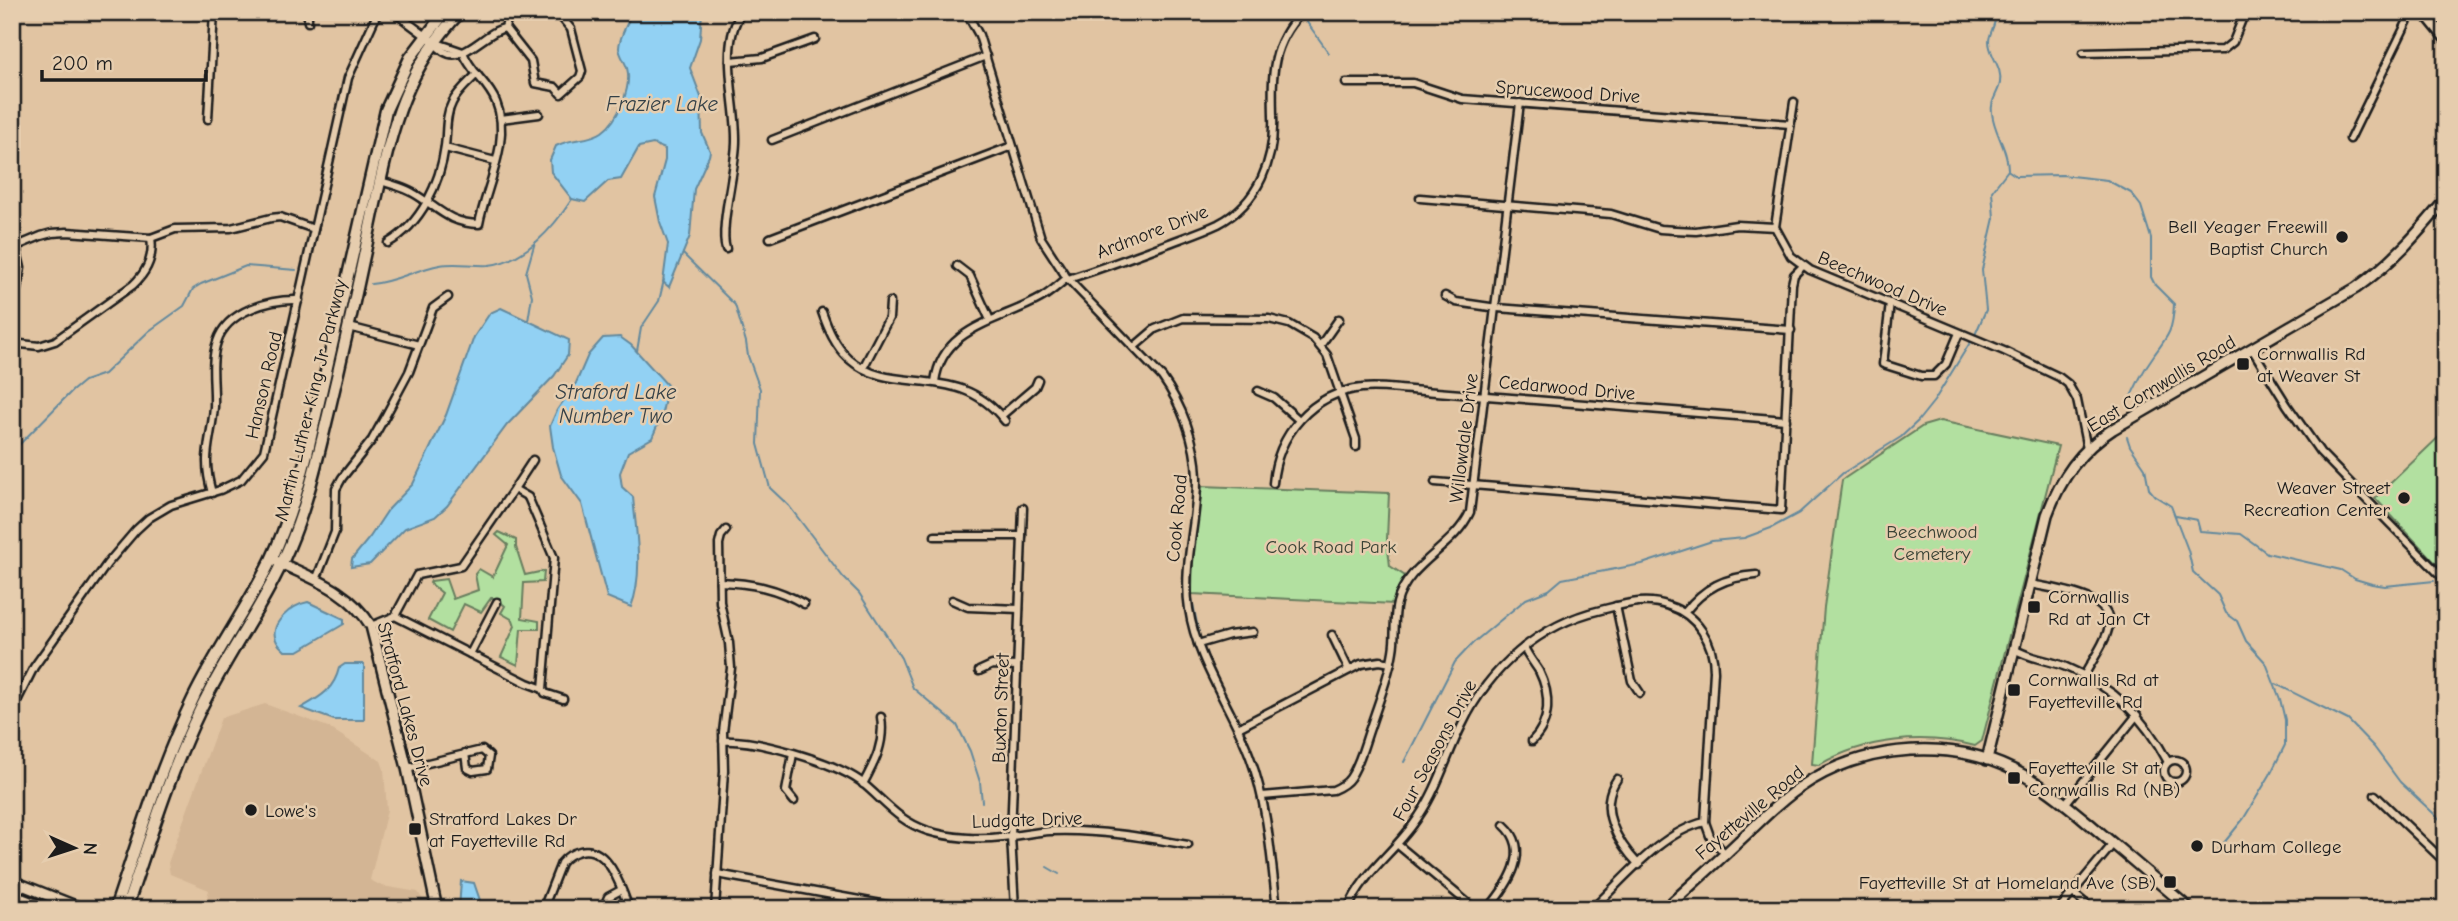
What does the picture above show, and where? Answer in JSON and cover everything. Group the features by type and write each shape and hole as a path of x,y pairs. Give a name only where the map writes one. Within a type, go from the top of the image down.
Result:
{"main road":[{"name":"Martin Luther King Jr Parkway","path":"115,909 144,818 178,730 206,674 277,561 306,501 349,327 389,138 401,104 444,12"},
{"name":"Martin Luther King Jr Parkway","path":"127,909 165,792 190,733 219,674 264,598 277,561 301,477 386,110 410,58 460,12"}],"street":[{"path":"208,119 214,12"},
{"path":"307,22 308,12"},
{"name":"Hanson Road","path":"12,746 15,708 23,685 107,564 136,530 159,511 182,500 241,480 264,452 348,78 378,12"},
{"path":"394,12 439,49 451,54 463,52 494,31 505,28"},
{"path":"505,28 509,12"},
{"path":"505,28 531,61 535,83 555,87 561,94 580,77 582,71 571,29 557,12"},
{"path":"726,249 724,234 736,144 730,61 732,32 741,12"},
{"name":"Cook Road","path":"966,12 979,35 986,56 1041,239 1067,279 1162,377 1185,422 1196,469 1187,587 1190,617 1198,644 1250,755 1262,796 1277,909"},
{"name":"Ardmore Drive","path":"935,382 941,360 966,332 1042,298 1067,279 1217,225 1246,201 1268,168 1272,149 1273,72 1277,49 1289,27 1302,12"},
{"path":"2083,52 2223,50 2233,42 2245,12"},
{"path":"2350,139 2412,12"},
{"path":"2424,12 2446,39"},
{"path":"730,61 762,58 815,39"},
{"path":"381,181 408,190 454,220 479,224 500,142 501,119 493,94 469,65 463,52"},
{"path":"772,140 986,56"},
{"path":"388,243 412,224 426,202 438,177 452,103 477,74"},
{"name":"Sprucewood Drive","path":"1346,83 1413,83 1462,99 1790,124"},
{"path":"1420,198 1611,214 1660,229 1696,231 1737,225 1775,227 1794,102"},
{"name":"Willowdale Drive","path":"1262,796 1327,791 1346,782 1362,754 1391,663 1397,605 1402,590 1411,575 1465,523 1470,512 1520,103"},
{"path":"501,119 539,114"},
{"path":"770,238 1012,146"},
{"path":"445,148 495,161"},
{"name":"East Cornwallis Road","path":"1987,760 2044,529 2054,499 2070,468 2087,449 2113,429 2356,288 2410,244 2446,199"},
{"path":"12,315 21,268 14,247 41,236 67,232 150,238 175,229 231,228 271,218 290,220 314,229"},
{"name":"Beechwood Drive","path":"1775,227 1787,251 1803,266 2004,351 2065,382 2077,400 2087,449"},
{"path":"12,343 39,346 55,341 134,285 141,278 151,258 150,238"},
{"path":"957,266 970,276 990,320"},
{"path":"1435,482 1781,510 1792,279 1803,266"},
{"path":"1445,296 1456,302 1496,307 1791,330"},
{"path":"316,580 335,532 336,489 372,440 409,372 433,308 449,297"},
{"path":"212,492 206,474 206,460 214,407 214,354 217,340 235,318 247,312 269,302 299,300"},
{"path":"863,368 888,318 890,303"},
{"path":"1890,303 1884,365 1922,376 1934,376 1946,364 1959,333"},
{"path":"822,312 837,345 849,359 863,368 883,375 935,382 967,390 989,404 1003,418 1035,387 1038,380"},
{"path":"1134,347 1164,324 1194,317 1279,321 1299,328 1320,345 1332,366 1356,439 1356,447"},
{"path":"1320,345 1339,319"},
{"path":"349,327 419,345"},
{"path":"2252,349 2310,439 2339,473 2446,581"},
{"name":"Cedarwood Drive","path":"1273,483 1280,449 1299,420 1320,402 1340,393 1373,388 1786,420"},
{"path":"1258,391 1274,398 1299,420"},
{"path":"371,626 395,616 417,575 461,566 533,460"},
{"path":"514,489 528,497 554,558 544,689 545,693 563,699"},
{"name":"Buxton Street","path":"1015,909 1011,836 1023,508"},
{"path":"715,909 724,771 723,741 731,658 722,617 720,582 719,544 726,530"},
{"path":"935,536 1022,536"},
{"name":"Stratford Lakes Drive","path":"277,561 344,595 361,611 371,626 407,768 437,909"},
{"path":"1725,854 1710,836 1705,822 1714,664 1711,647 1703,632 1685,612 1695,598 1716,583 1756,575"},
{"path":"720,582 764,586 783,592 804,604"},
{"path":"2031,584 2101,603 2106,610 2109,626 2084,676"},
{"path":"952,600 968,607 1019,609"},
{"name":"Four Seasons Drive","path":"1348,909 1356,891 1370,872 1398,845 1426,806 1462,724 1478,696 1503,665 1524,647 1570,620 1616,606 1651,601 1685,612"},
{"path":"470,654 497,602"},
{"path":"1616,606 1632,681 1640,693"},
{"path":"395,616 544,689"},
{"path":"1198,644 1229,635 1253,632"},
{"path":"1332,635 1349,670"},
{"path":"1524,647 1539,672 1547,700 1547,715 1542,731 1532,741"},
{"path":"2014,649 2069,668 2118,697 2137,715 2168,762"},
{"path":"1238,728 1370,661 1391,663"},
{"path":"979,671 992,665 1017,666"},
{"path":"2065,804 2137,715"},
{"path":"863,784 881,745 881,717"},
{"name":"Ludgate Drive","path":"723,741 746,741 827,763 851,775 894,813 926,830 953,836 982,838 1069,831 1143,837 1188,845"},
{"name":"Fayetteville Road","path":"1665,909 1789,796 1815,778 1856,759 1892,751 1925,750 1987,760 2025,776 2065,804 2190,909"},
{"path":"407,768 465,752"},
{"path":"793,754 786,791 794,802"},
{"path":"1617,779 1609,790 1611,819 1620,843 1639,865"},
{"path":"2375,795 2446,863"},
{"path":"1592,909 1674,835 1705,822"},
{"path":"1488,909 1504,889 1515,865 1517,851 1514,838 1503,825"},
{"path":"2059,909 2113,844"},
{"path":"1398,845 1475,909"},
{"path":"543,909 561,863 571,854 582,850 590,850 602,856 629,909"},
{"path":"717,874 909,909"},
{"path":"12,881 83,909"},
{"path":"603,909 608,897 621,890"},
{"path":"2073,893 2092,909"},
{"path":"12,895 48,909"}],"shaded area":[{"path":"265,704 328,727 381,761 387,810 370,880 382,886 418,892 425,903 425,909 204,909 209,890 170,874 168,863 221,718"}],"green space":[{"name":"Beechwood Cemetery","path":"1940,421 2058,446 1982,741 1975,746 1936,740 1895,740 1856,749 1819,765 1812,764 1824,607 1842,480 1923,426"},
{"path":"2446,430 2446,568 2441,569 2375,498"},
{"name":"Cook Road Park","path":"1202,486 1389,493 1387,539 1390,566 1405,576 1394,604 1192,594 1193,548"},
{"path":"499,532 516,540 525,575 544,571 543,582 524,583 522,618 539,621 539,629 521,629 518,665 501,657 515,626 513,620 501,613 505,606 496,598 491,598 481,612 464,604 450,632 428,620 442,593 431,581 446,579 453,599 478,590 475,574 479,569 493,577 508,545 496,535"}],"water":[{"name":"Frazier Lake","path":"632,12 702,12 700,39 690,68 701,97 702,133 710,151 694,189 690,236 669,287 663,282 668,244 655,197 665,160 665,149 653,144 639,147 621,179 608,181 585,202 572,199 551,172 550,160 556,146 597,135 608,127 618,112 626,94 628,76 619,44"},
{"path":"501,308 569,340 568,355 554,376 507,425 447,506 435,517 405,528 370,564 351,567 352,559 388,510 413,484 446,415 474,337 490,313"},
{"name":"Straford Lake Number Two","path":"620,337 631,345 668,386 661,417 652,438 628,452 620,473 622,487 633,497 637,538 637,581 631,607 607,597 582,504 561,475 550,426 557,410 576,383 588,355 603,338"},
{"path":"308,602 344,619 344,624 298,651 285,651 275,635 278,622 295,607"},
{"path":"345,664 364,664 364,720 334,720 301,708 325,692 334,682 339,668"},
{"path":"461,881 474,883 483,909 459,909"}],"waterway":[{"path":"1989,12 1995,20 1989,39 1991,52 2000,77 1992,113 2008,169"},
{"path":"1301,14 1329,53"},
{"path":"1974,337 1986,310 1982,270 1994,218 1992,191 2008,170"},
{"path":"2009,171 2016,176 2062,175 2107,180 2131,193 2141,206 2151,238 2151,277 2155,285 2174,304 2173,320 2169,332 2142,373 2127,406"},
{"path":"371,284 440,265 489,265 515,257 547,231 572,199"},
{"path":"528,321 532,296 526,273 535,242"},
{"path":"683,254 735,305 760,389 758,444 770,488 789,506 843,577 859,593 901,658 913,688 957,725 970,751 980,782 982,802"},
{"path":"15,449 72,391 84,381 104,374 149,331 184,306 193,289 246,266 296,270"},
{"path":"637,351 641,328 659,301 664,280"},
{"path":"1404,762 1455,662 1473,643 1526,599 1549,590 1562,579 1642,564 1712,541 1744,538 1799,513 1843,473 1901,437 1918,421 1934,401 1971,341"},
{"path":"2127,437 2145,468 2149,489 2171,506 2188,550 2193,572 2218,595 2226,613 2237,621 2246,641 2266,663 2285,720 2285,745 2270,775 2244,818 2219,849"},
{"path":"2176,516 2197,520 2200,531 2241,534 2267,553 2341,570 2355,579 2372,584 2385,586 2434,581"},
{"path":"1192,599 1199,634"},
{"path":"1206,652 1209,662"},
{"path":"1212,667 1218,680"},
{"path":"2276,684 2348,720 2374,747 2400,782 2446,825"},
{"path":"1220,685 1226,697"},
{"path":"1229,702 1237,718"},
{"path":"1047,867 1059,874"}],"place":[{"name":"Bell Yeager Freewill Baptist Church","path":"2342,237"},
{"name":"Cornwallis Rd at Weaver St","path":"2243,364"},
{"name":"Weaver Street Recreation Center","path":"2404,498"},
{"name":"Cornwallis Rd at Jan Ct","path":"2034,607"},
{"name":"Cornwallis Rd at Fayetteville Rd","path":"2014,690"},
{"name":"Fayetteville St at Cornwallis Rd (NB)","path":"2014,778"},
{"name":"Lowe's","path":"251,810"},
{"name":"Stratford Lakes Dr at Fayetteville Rd","path":"415,829"},
{"name":"Durham College","path":"2197,846"},
{"name":"Fayetteville St at Homeland Ave (SB)","path":"2170,882"}]}
